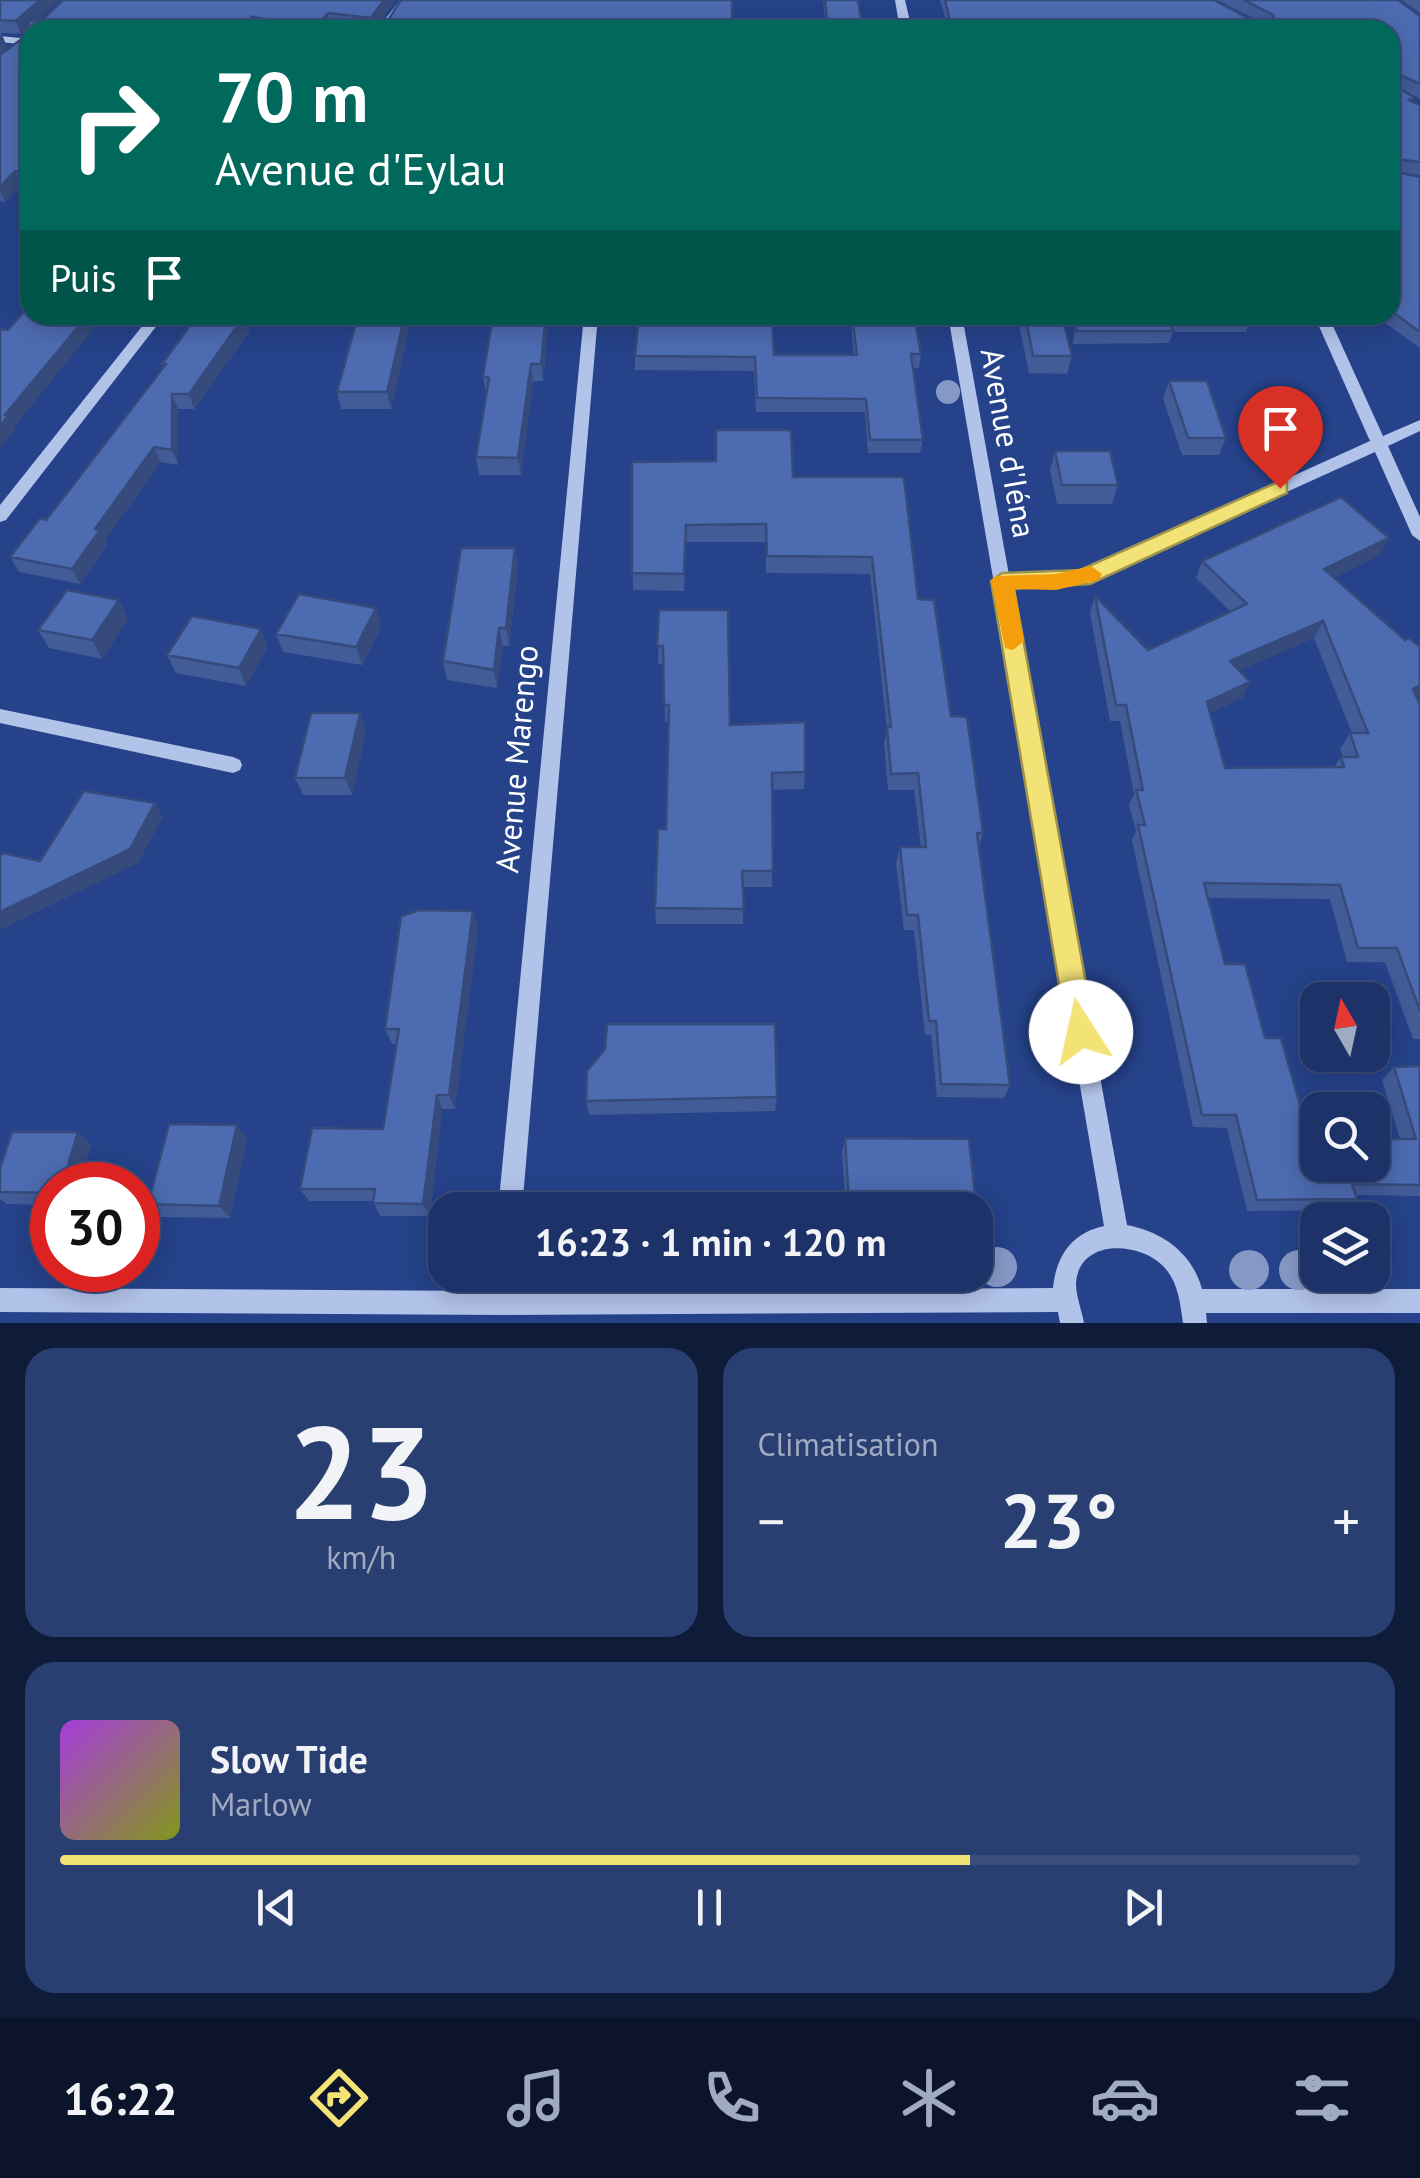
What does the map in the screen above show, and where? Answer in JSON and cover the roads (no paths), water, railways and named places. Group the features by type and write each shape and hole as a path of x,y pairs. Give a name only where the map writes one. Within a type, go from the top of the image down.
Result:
{"street":[{"path":"390,20 406,0"},
{"path":"12,54 20,47"},
{"path":"0,516 150,325"},
{"name":"Avenue Marengo","path":"512,1192 590,325"},
{"name":"Avenue d'Iéna","path":"957,325 1117,1232"},
{"path":"1326,325 1420,534"},
{"path":"1002,581 1082,578 1420,425"},
{"path":"0,716 233,765"},
{"path":"0,1300 1068,1311 1064,1278 1070,1260 1098,1236 1117,1232 1137,1236 1174,1260 1188,1278 1196,1312 1420,1301"},
{"path":"502,1303 503,1292"}]}
